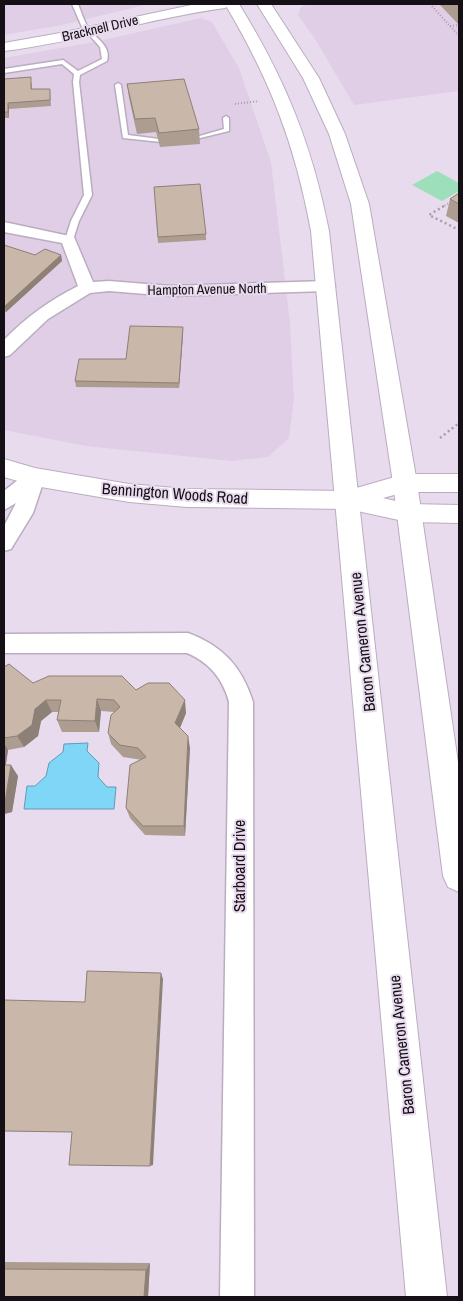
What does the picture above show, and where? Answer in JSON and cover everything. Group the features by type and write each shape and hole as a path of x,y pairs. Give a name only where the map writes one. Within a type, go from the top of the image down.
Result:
{"main road":[{"name":"Bracknell Drive","path":"4,47 156,15 226,4"},
{"name":"Baron Cameron Avenue","path":"232,4 262,53 278,84 299,137 314,195 327,286 427,1297"},
{"path":"264,4 311,78 337,134 360,204 405,483 459,876"},
{"name":"Bennington Woods Road","path":"4,468 35,477 129,493 186,498 348,500"},
{"path":"348,500 405,483 459,483"},
{"path":"348,500 408,514 459,514"}],"street":[{"path":"4,227 69,240 88,288 61,300 15,338 4,350"},
{"name":"Hampton Avenue North","path":"88,288 109,286 171,291 327,286"},
{"path":"4,502 35,477"},
{"path":"4,543 23,513 35,477"},
{"name":"Starboard Drive","path":"4,644 188,643 206,651 230,673 237,686 241,702 237,1297"}],"lane":[{"path":"75,4 87,31 104,47 106,53 105,60 77,74"},
{"path":"4,71 64,62 77,74"},
{"path":"69,240 75,221 88,194 76,82 77,74"},
{"path":"118,85 125,137 158,141"},
{"path":"198,138 227,130 226,118"}],"path":[{"path":"430,4 459,36"},
{"path":"450,26 459,25"},
{"path":"228,105 259,101"},
{"path":"452,201 429,215 459,230"},
{"path":"440,438 459,423"}],"shaded area":[{"path":"4,4 149,4 62,25 4,35"},
{"path":"308,4 459,4 459,91 354,105 317,42 298,15 301,7"},
{"path":"201,18 212,22 239,68 271,162 290,323 294,400 289,438 268,457 231,461 86,446 4,430 4,58 94,42"}],"green space":[{"path":"437,171 459,183 459,191 442,201 412,185"}],"water":[{"path":"88,743 87,751 99,763 98,777 107,787 116,787 114,809 24,809 27,786 35,786 46,776 49,763 63,752 64,744"}],"building":[{"path":"31,77 31,89 50,89 50,100 8,103 8,112 4,112 4,79"},
{"path":"184,79 199,129 159,133 155,118 135,119 127,84"},
{"path":"200,184 206,234 158,237 154,187"},
{"path":"459,193 459,204 450,199"},
{"path":"4,245 35,255 45,249 61,255 5,306 4,306"},
{"path":"130,326 183,327 179,383 75,381 79,359 126,359"},
{"path":"9,664 33,683 49,676 122,676 136,690 148,683 169,683 185,700 175,723 188,736 184,826 143,826 126,808 130,765 146,757 138,748 120,745 108,733 111,715 120,707 114,700 97,699 95,721 57,720 61,700 46,700 35,709 32,725 17,736 4,738 4,667"},
{"path":"4,765 11,765 5,802 4,802"},
{"path":"87,971 161,973 150,1166 69,1165 72,1132 4,1131 4,1000 85,1002"},
{"path":"4,1269 146,1270 144,1297 4,1297"}]}
